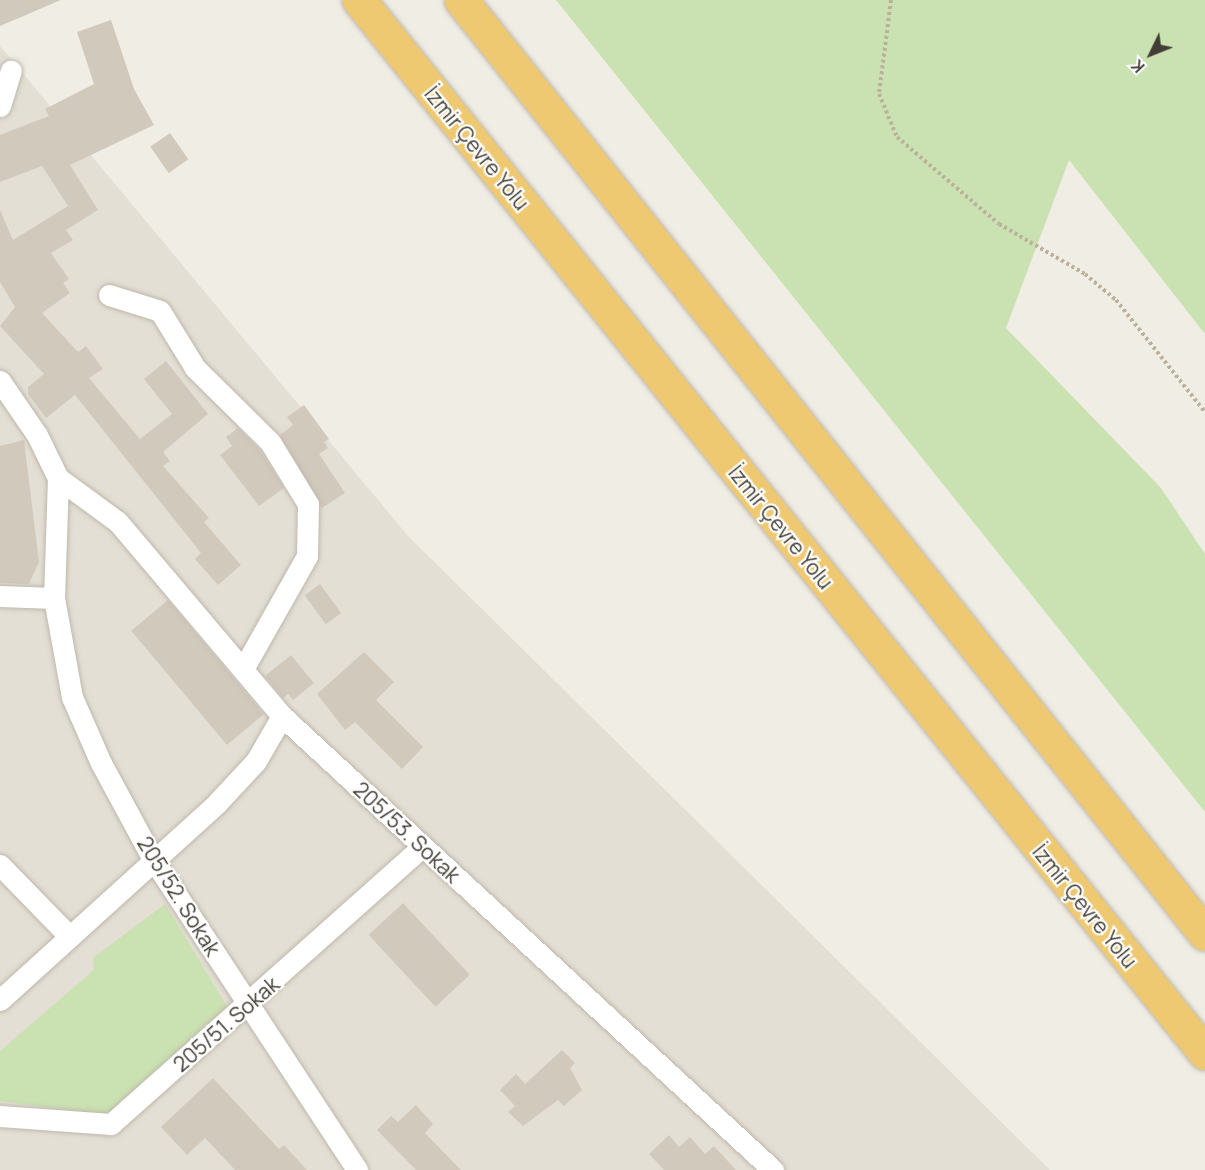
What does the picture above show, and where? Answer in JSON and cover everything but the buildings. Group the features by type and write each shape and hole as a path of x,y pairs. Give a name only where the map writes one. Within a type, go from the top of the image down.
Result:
{"highway":[{"name":"İzmir Çevre Yolu","path":"359,0 1205,1053"},
{"path":"461,0 1205,934"}],"street":[{"path":"0,106 11,71"},
{"path":"109,295 160,311 195,368 270,442 308,504 307,556 243,669"},
{"path":"3,391 58,478"},
{"name":"205/53. Sokak","path":"58,478 118,522 282,716 773,1170"},
{"name":"205/52. Sokak","path":"58,478 54,598 72,698 153,859 357,1170"},
{"path":"0,596 54,598"},
{"path":"0,1000 256,761 282,716"},
{"name":"205/51. Sokak","path":"0,1116 111,1124 249,1005 422,847"},
{"path":"0,865 70,937"}],"path":[{"path":"891,0 879,94 897,137 999,224 1084,274 1116,300 1205,412"}],"shaded area":[{"path":"0,46 408,536 1050,1170 0,1170"}],"green space":[{"path":"556,0 1205,0 1205,334 1069,160 1006,328 1161,488 1205,554 1205,812"},
{"path":"165,904 228,1008 106,1115 0,1101 0,1051 94,970 93,958"}]}
